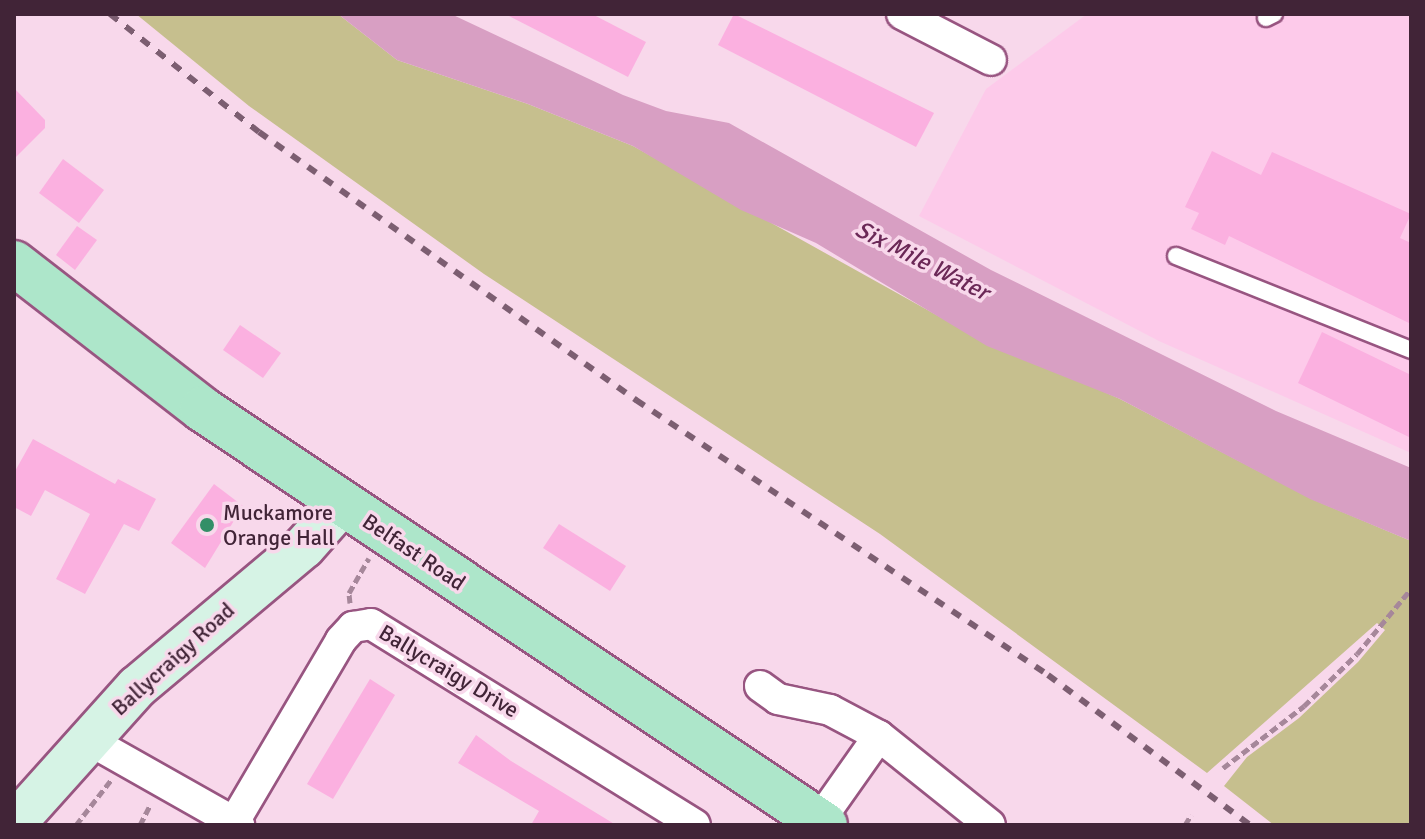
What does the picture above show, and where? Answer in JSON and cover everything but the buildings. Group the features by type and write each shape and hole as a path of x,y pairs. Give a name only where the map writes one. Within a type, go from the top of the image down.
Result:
{"main road":[{"name":"Belfast Road","path":"14,263 202,409 822,823"},
{"name":"Ballycraigy Road","path":"14,824 87,739 137,687 304,547 342,504"}],"street":[{"path":"902,14 991,60"},
{"name":"Ballycraigy Drive","path":"237,823 341,640 353,627 371,624 391,632 695,825"},
{"path":"760,686 791,716 830,710 879,736 990,825"},
{"path":"822,823 879,736"},
{"path":"87,739 237,823"}],"lane":[{"path":"1176,256 1411,350"}],"path":[{"path":"353,627 349,593 384,533"},
{"path":"1223,768 1304,706 1376,632 1411,589"},
{"path":"76,825 126,761"},
{"path":"1185,825 1191,815"}],"shaded area":[{"path":"136,14 338,14 397,60 528,104 633,146 958,327 1120,399 1314,500 1411,541 1411,825 1274,825 1224,786 1247,757 1299,718 1358,662 1385,630 1377,623 1207,773 880,534 484,274 249,106"},
{"path":"1087,14 1411,14 1411,453 1159,341 919,216 986,89"}],"water":[{"name":"Six Mile Water","path":"338,14 451,14 623,95 666,111 729,123 991,270 1276,411 1411,468 1411,541 1310,499 1120,399 987,346 816,243 741,210 633,146 528,104 397,60"}],"railway":[{"path":"110,14 259,132 636,400 1048,675 1250,825"}],"place":[{"name":"Muckamore Orange Hall","path":"207,525"}]}
